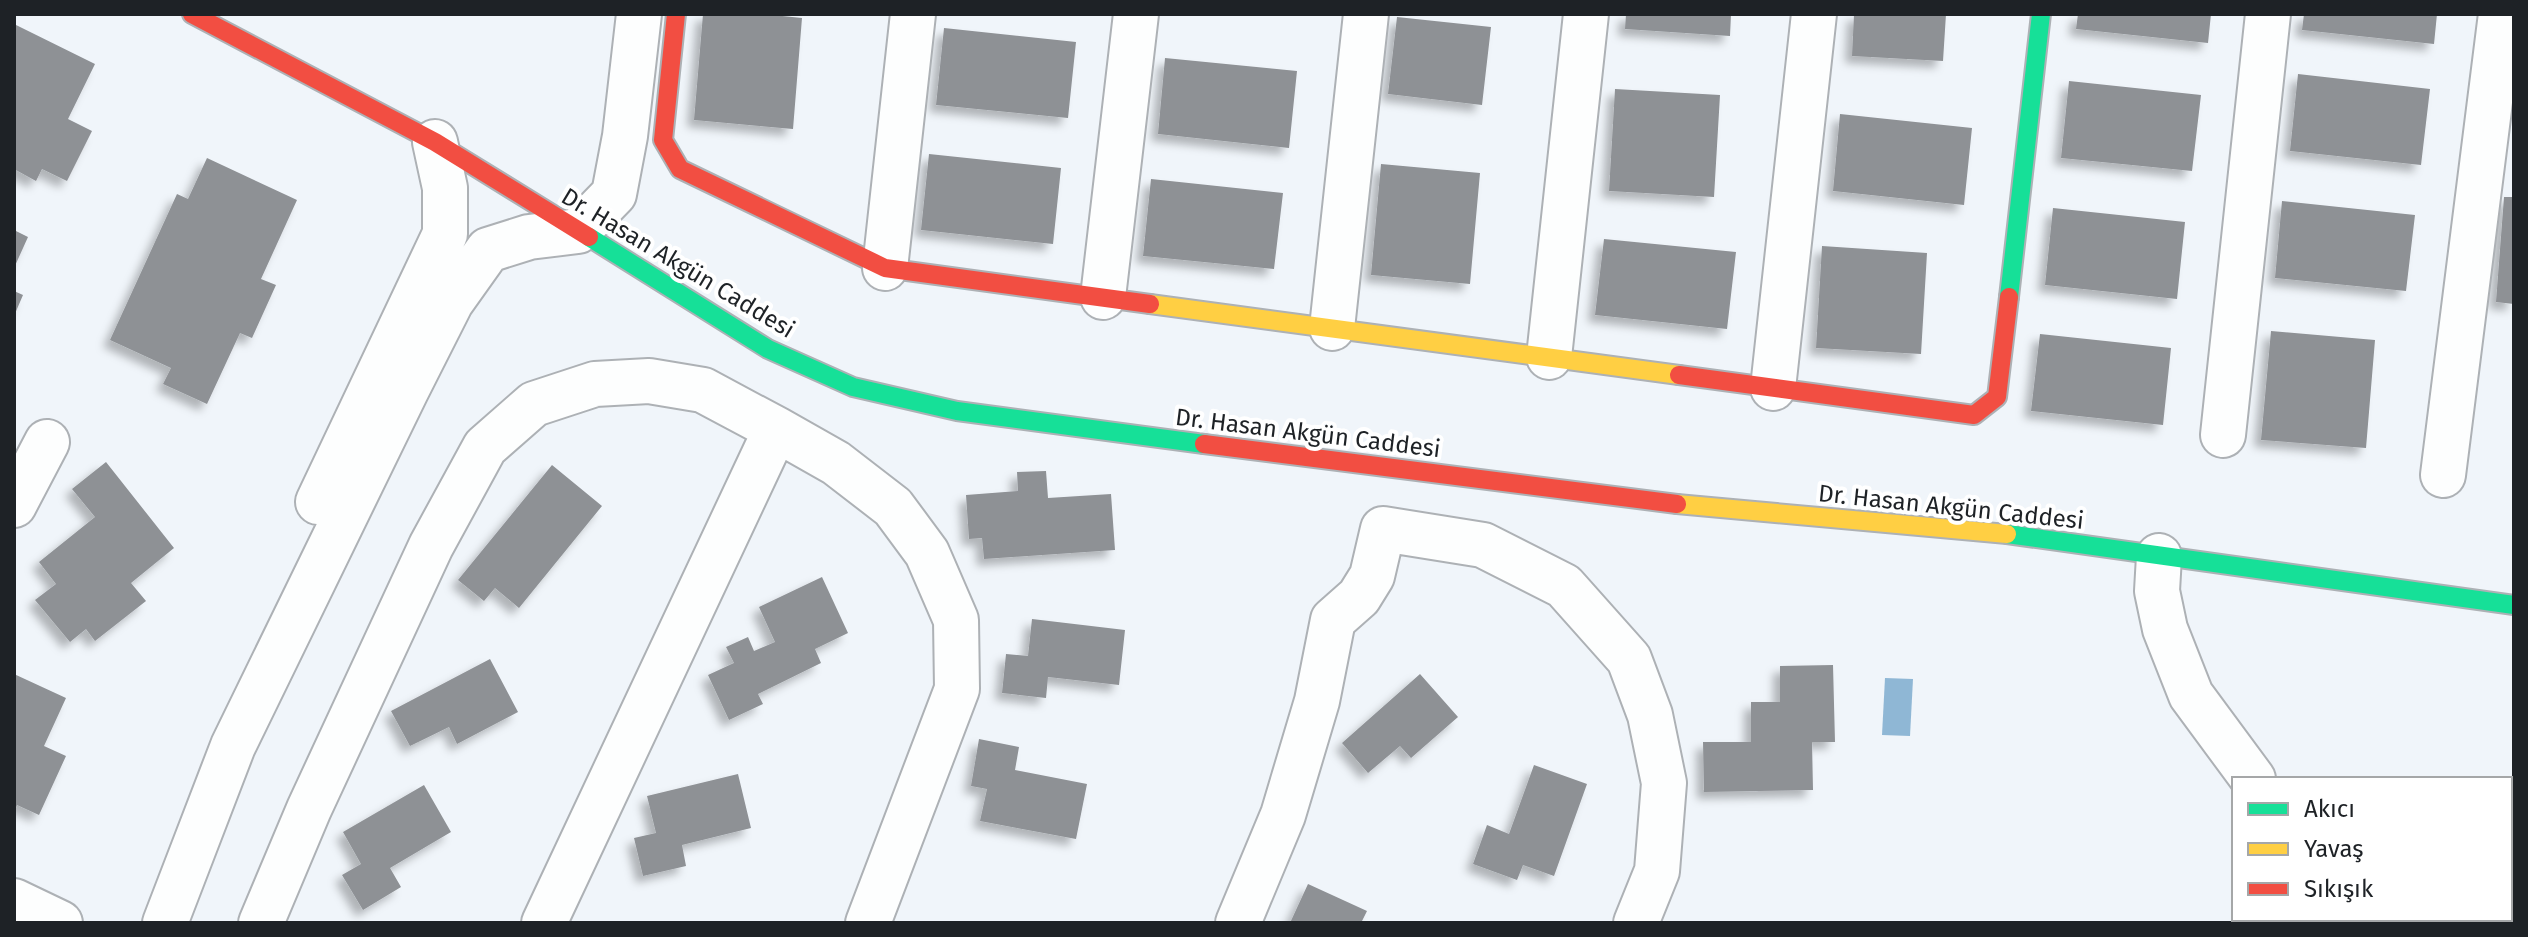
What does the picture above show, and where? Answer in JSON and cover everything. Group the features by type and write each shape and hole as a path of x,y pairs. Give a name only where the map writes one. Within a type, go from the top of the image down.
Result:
{"street":[{"name":"Dr. Hasan Akgün Caddesi","path":"192,14 435,142 768,349 853,387 957,411 1694,506 1979,530 2514,605"},
{"path":"165,923 233,746 451,302 488,250 529,237 578,231 614,194 625,136 639,14"},
{"path":"676,14 663,140 680,169 885,268 1974,415 1997,397 2041,14"},
{"path":"885,268 913,14"},
{"path":"1103,297 1136,14"},
{"path":"1332,328 1366,14"},
{"path":"1549,357 1586,14"},
{"path":"1773,388 1814,14"},
{"path":"2223,435 2268,14"},
{"path":"2443,475 2501,14"},
{"path":"139,923 314,510 445,234 445,188 435,142"},
{"path":"261,923 309,809 431,546 485,447 534,404 595,384 649,381 703,390 836,463 893,507 927,553 956,620 957,689 868,923"},
{"path":"544,923 776,429"},
{"path":"14,505 47,442"},
{"path":"1238,923 1283,815 1317,701 1333,620 1359,597 1372,576 1383,529 1483,545 1564,586 1629,659 1650,715 1664,783 1657,871 1636,923"},
{"path":"2159,556 2157,591 2165,629 2191,695 2252,777"},
{"path":"14,901 60,923"}],"water":[{"path":"1885,678 1913,679 1910,736 1882,735"}],"building":[{"path":"703,14 763,14 802,18 793,129 694,120"},
{"path":"1626,14 1731,14 1730,36 1625,29"},
{"path":"1854,14 1946,14 1943,61 1852,56"},
{"path":"2078,14 2211,14 2208,43 2076,29"},
{"path":"2304,14 2437,14 2434,44 2302,30"},
{"path":"1397,17 1491,27 1482,105 1388,94"},
{"path":"14,24 95,64 68,119 92,131 67,181 42,169 36,181 14,169"},
{"path":"944,28 1076,42 1068,118 936,105"},
{"path":"1165,58 1297,71 1289,148 1158,134"},
{"path":"2298,74 2430,89 2421,165 2290,151"},
{"path":"2069,81 2201,95 2192,171 2061,158"},
{"path":"1615,89 1720,95 1714,197 1609,191"},
{"path":"1840,114 1972,128 1964,205 1833,191"},
{"path":"929,154 1061,168 1053,244 921,230"},
{"path":"207,158 297,200 261,279 276,285 252,338 240,333 207,404 163,384 171,368 110,340 177,194 188,199"},
{"path":"1381,164 1480,173 1470,284 1371,275"},
{"path":"1151,179 1283,193 1274,269 1143,256"},
{"path":"2504,197 2514,197 2514,304 2496,302"},
{"path":"2282,201 2415,215 2406,291 2275,278"},
{"path":"2053,208 2185,222 2177,299 2045,285"},
{"path":"14,230 28,237 14,268"},
{"path":"1604,239 1736,252 1727,329 1595,315"},
{"path":"1822,246 1927,253 1921,354 1816,348"},
{"path":"14,291 23,295 14,316"},
{"path":"2271,331 2375,340 2366,448 2261,440"},
{"path":"2040,334 2171,348 2163,425 2031,411"},
{"path":"106,462 174,548 131,583 146,601 95,641 86,629 70,642 35,600 56,584 39,562 95,517 72,489"},
{"path":"552,465 602,506 519,608 495,588 484,601 458,580"},
{"path":"1046,471 1048,498 1111,494 1115,550 984,559 982,538 969,539 966,495 1018,491 1017,472"},
{"path":"822,577 848,633 815,649 821,663 758,694 763,704 729,720 708,675 734,663 726,647 748,637 754,651 775,642 759,607"},
{"path":"1032,619 1125,630 1119,685 1048,677 1046,698 1002,693 1006,654 1028,656"},
{"path":"490,659 518,712 457,744 449,727 410,746 391,711"},
{"path":"1833,665 1835,742 1812,742 1813,790 1704,792 1703,742 1751,742 1751,702 1780,702 1780,666"},
{"path":"14,674 66,698 44,746 66,756 39,815 17,805 14,812"},
{"path":"1420,674 1458,717 1411,758 1400,746 1368,773 1342,743"},
{"path":"979,739 1019,747 1015,770 1087,784 1076,839 980,821 987,789 971,786"},
{"path":"1534,765 1587,784 1554,876 1523,865 1517,880 1473,864 1487,825 1509,834"},
{"path":"738,774 751,828 682,845 686,866 643,876 634,838 656,833 647,796"},
{"path":"424,785 451,832 390,868 401,887 363,910 342,875 361,864 343,832"},
{"path":"1308,884 1367,911 1361,923 1290,923"}],"traffic: fast":[{"path":"2009,297 2041,14"},
{"path":"589,237 768,349 853,387 957,411 1204,444"},
{"path":"2007,534 2514,605"}],"traffic: slow":[{"path":"1150,304 1679,375"},
{"path":"1677,504 2007,534"}],"traffic: jam":[{"path":"192,14 435,142 589,237"},
{"path":"676,14 663,140 680,169 885,268 1150,304"},
{"path":"1679,375 1974,415 1997,397 2009,297"},
{"path":"1204,444 1677,504"}]}
